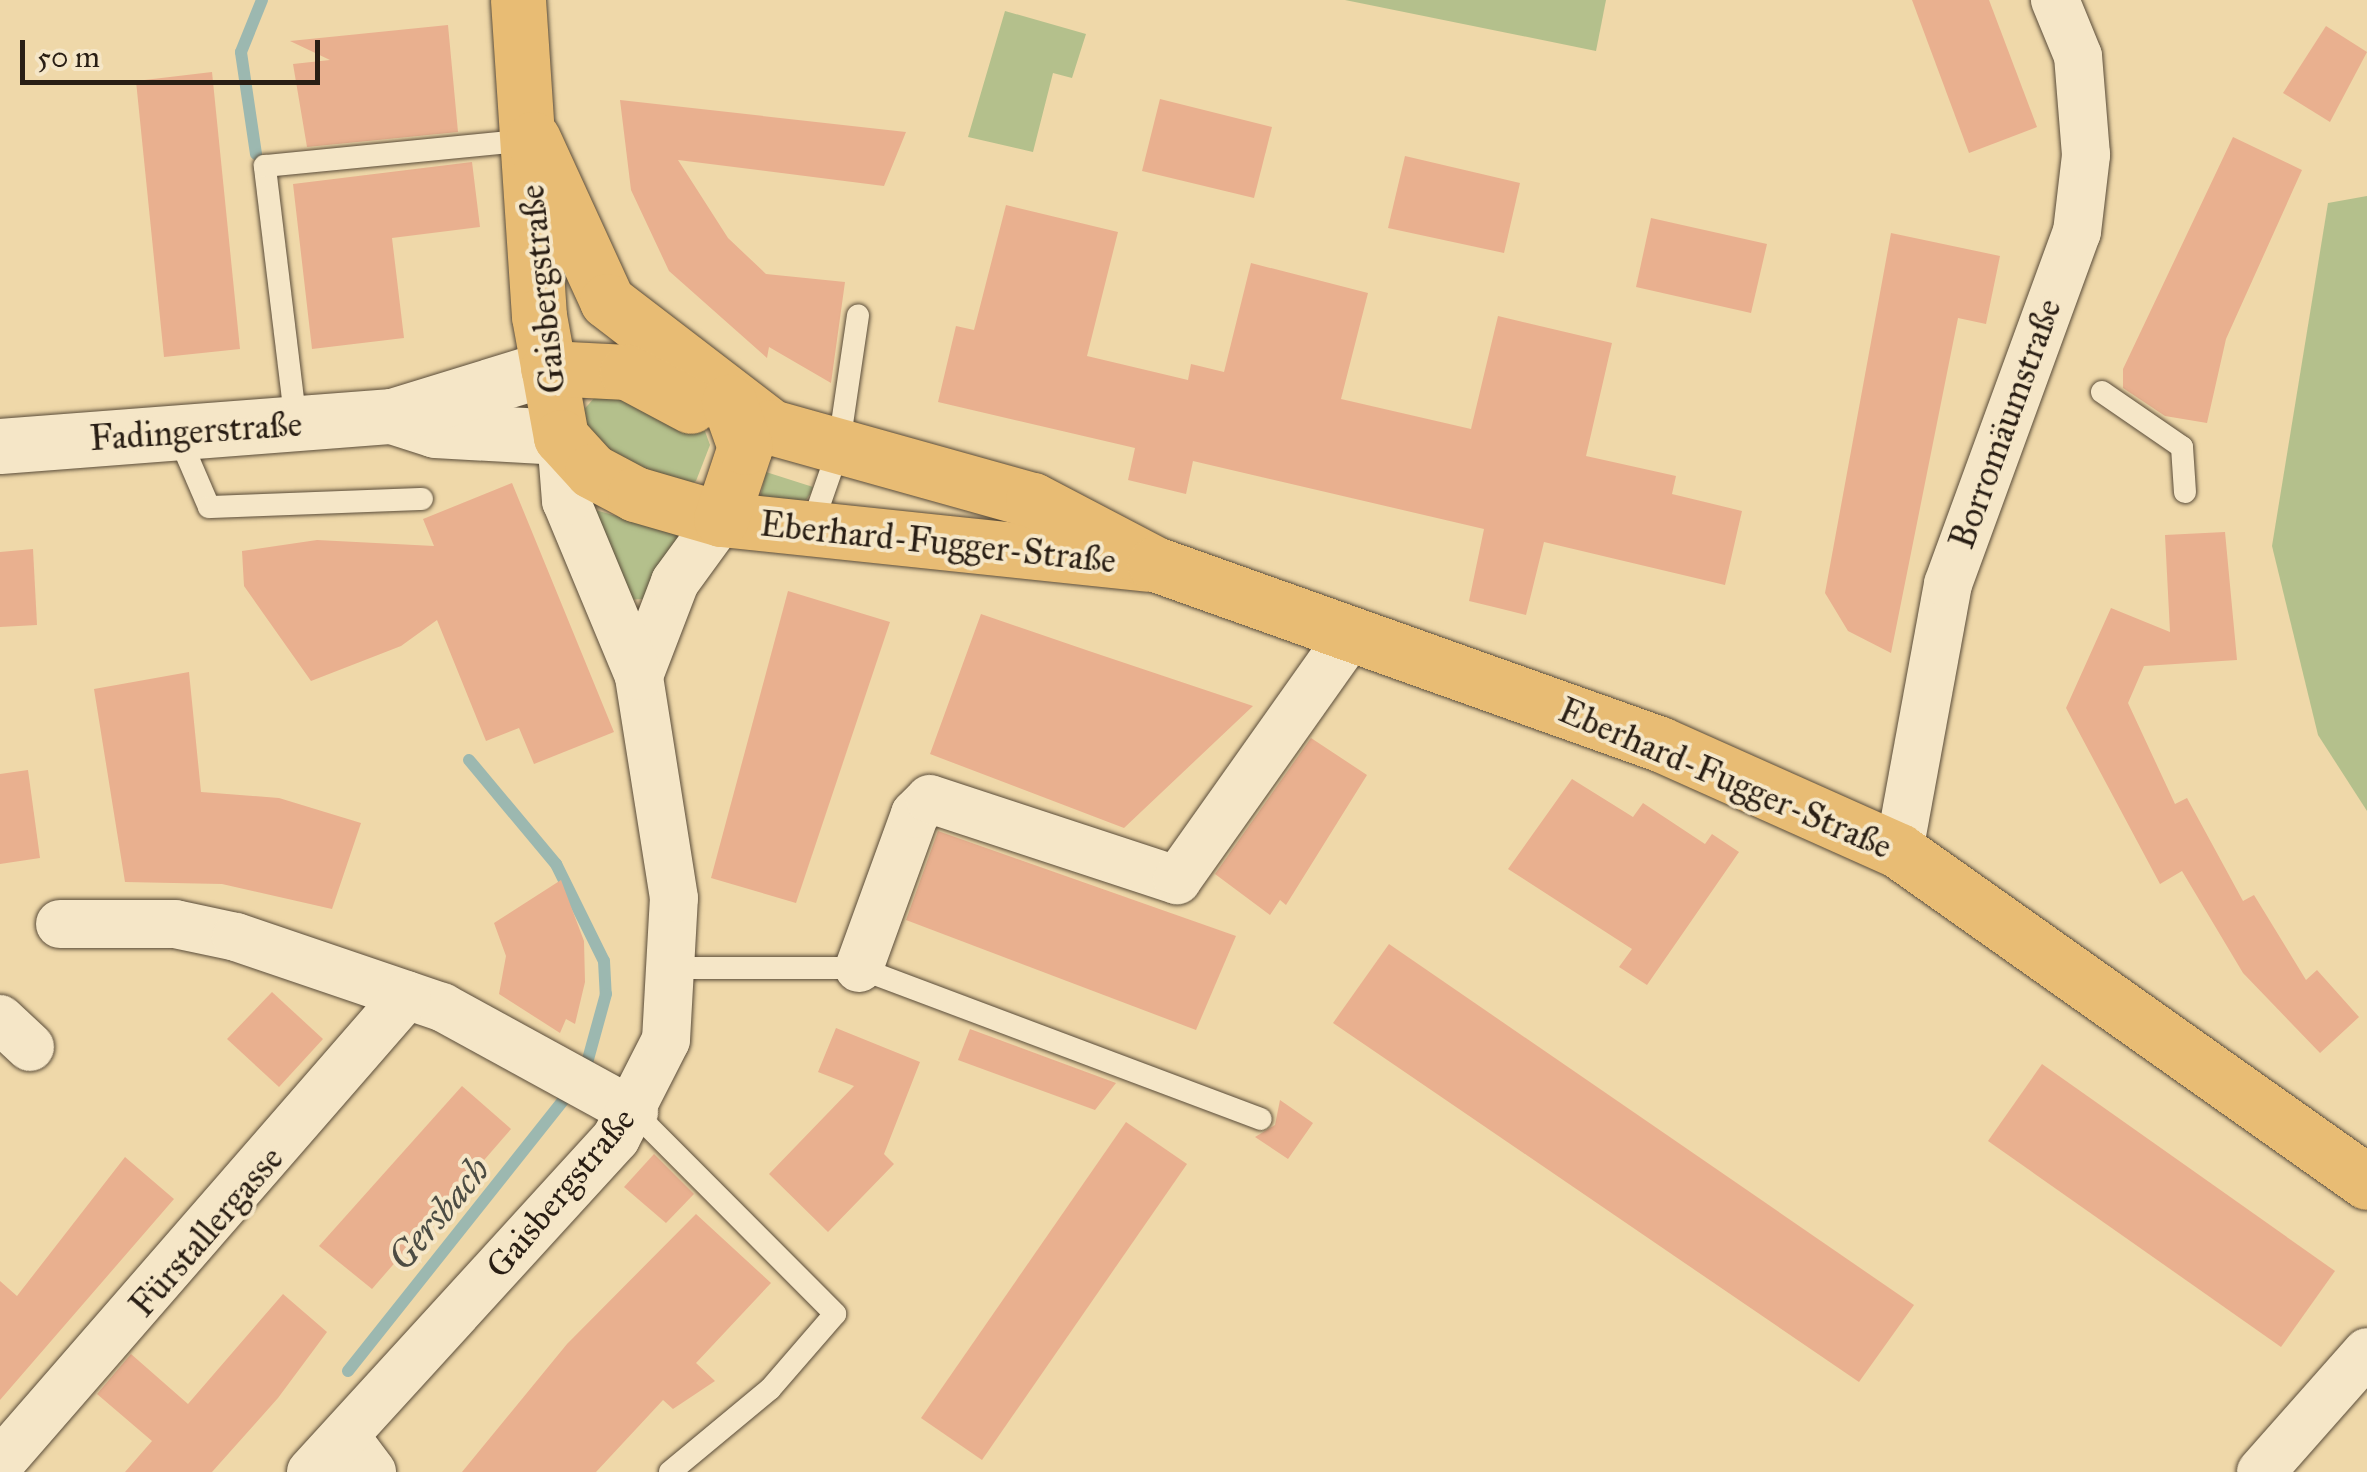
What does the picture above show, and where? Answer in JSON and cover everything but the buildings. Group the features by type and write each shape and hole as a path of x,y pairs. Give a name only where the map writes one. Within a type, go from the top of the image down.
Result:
{"main road":[{"name":"Gaisbergstraße","path":"518,0 533,139 529,204 548,368 561,438 592,472 634,494 721,519"},
{"name":"Gaisbergstraße","path":"533,139 606,302 737,425"},
{"path":"548,368 627,372 737,425 721,519"},
{"name":"Eberhard-Fugger-Straße","path":"737,425 826,489 1155,564"},
{"name":"Eberhard-Fugger-Straße","path":"721,519 826,489 1032,500 1155,564 1660,744 1898,850 2367,1182"}],"street":[{"name":"Borromäumstraße","path":"1898,850 1948,584 2077,232 2086,154 2078,56 2055,0"},
{"name":"Fadingerstraße","path":"0,446 392,416 548,368"},
{"name":"Fadingerstraße","path":"392,416 434,430 561,438"},
{"name":"Gaisbergstraße","path":"311,1472 358,1454 634,1112 666,1040 674,898 638,676 566,501 561,438"},
{"path":"638,676 675,582 721,519"},
{"path":"860,968 915,814 930,799 1177,880 1350,634"},
{"path":"60,924 175,924 407,995 634,1112"},
{"name":"Fürstallergasse","path":"0,1463 407,995"},
{"path":"2261,1472 2367,1352"}],"lane":[{"path":"296,424 265,166 533,139"},
{"path":"826,489 858,315"},
{"path":"2102,392 2182,447 2186,492"},
{"path":"178,434 209,507 422,499"},
{"path":"670,968 860,968 1262,1120"},
{"path":"634,1112 835,1314 770,1389 670,1472"}],"green space":[{"path":"1345,0 1606,0 1596,51"},
{"path":"1005,11 1086,34 1072,78 1053,73 1033,152 968,137"},
{"path":"2367,196 2367,811 2318,735 2272,546 2328,203"},
{"path":"603,388 702,423 710,445 696,481 679,490 595,450 580,414"},
{"path":"766,472 813,487 811,493 803,504 759,502"},
{"path":"592,509 686,536 644,599 623,600"}],"waterway":[{"name":"Gersbach","path":"256,154 241,52 262,0"},
{"name":"Gersbach","path":"469,760 556,864 604,961 606,994 587,1063"},
{"name":"Gersbach","path":"348,1371 571,1091"}]}
